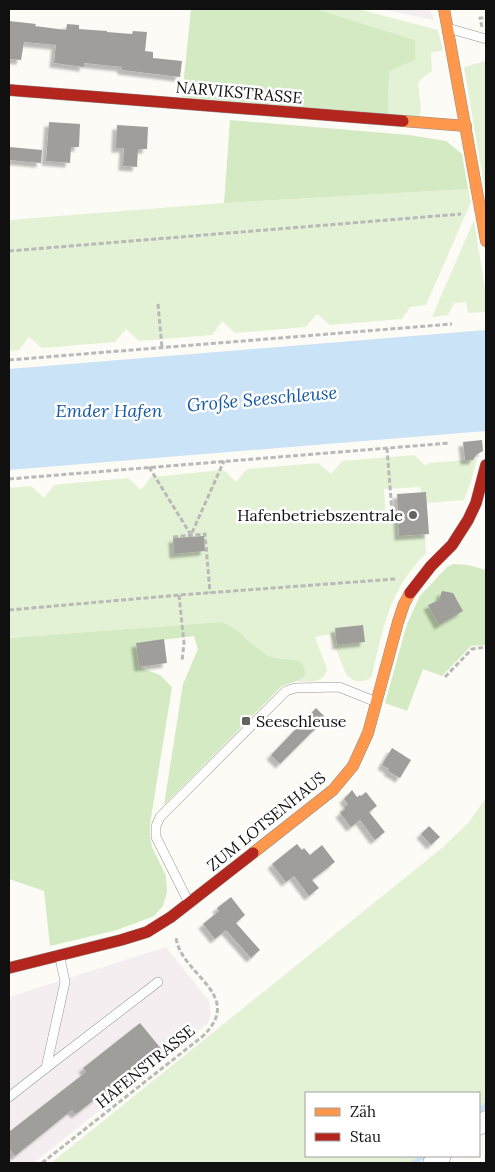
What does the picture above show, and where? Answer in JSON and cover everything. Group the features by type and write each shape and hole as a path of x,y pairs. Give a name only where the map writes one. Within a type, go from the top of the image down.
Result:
{"street":[{"path":"444,9 486,241"},
{"name":"NARVIKSTRASSE","path":"9,90 466,126"},
{"name":"ZUM LOTSENHAUS","path":"9,968 147,932 171,917 333,790 353,766 368,733 398,622 408,597 421,577 452,545 468,520 476,502 486,465"}],"lane":[{"path":"448,28 486,39"},
{"path":"189,903 156,837 156,826 160,817 290,689 339,687 377,702"},
{"path":"46,1068 65,982 59,955"},
{"path":"9,1097 158,982"}],"path":[{"path":"9,252 462,214"},
{"path":"158,304 162,348"},
{"path":"9,360 452,324"},
{"path":"9,479 450,443"},
{"path":"387,448 392,512"},
{"path":"191,535 224,461"},
{"path":"149,467 191,535"},
{"path":"173,537 206,534 210,593"},
{"path":"9,610 421,577"},
{"path":"180,595 184,643 182,661"},
{"path":"444,677 472,649 486,647"},
{"name":"HAFENSTRASSE","path":"42,1163 203,1036 214,1022 218,1008 215,996 179,950 171,917"}],"shaded area":[{"path":"382,9 430,9 434,20"},
{"path":"166,947 209,1001 211,1014 208,1023 34,1163 9,1163 9,997"}],"green space":[{"path":"191,9 316,9 415,40 415,60 389,71 388,114 182,97"},
{"path":"316,9 358,9 438,30 443,50 431,53 432,71 418,83 421,109 419,117 388,114 389,70 415,60 415,40"},
{"path":"486,61 486,197 464,67"},
{"path":"230,120 409,135 446,141 462,154 468,189 224,203"},
{"path":"468,189 471,202 426,305 410,307 402,319 330,325 317,314 306,327 235,333 222,321 212,335 139,341 126,329 115,342 42,348 29,337 19,350 9,351 9,220 224,203"},
{"path":"474,220 486,295 486,312 468,313 466,302 454,303 448,315 432,317"},
{"path":"414,455 426,466 429,463 477,459 464,500 427,503 426,492 421,492 420,487 384,489 386,518 398,517 425,534 426,553 403,581 389,610 372,676 369,679 355,681 346,674 330,634 315,637 327,669 325,674 319,680 306,682 297,681 302,679 295,660 273,657 258,650 236,629 221,622 9,638 9,488 31,486 44,498 54,485 128,478 141,490 151,477 224,470 236,482 247,469 318,463 331,474 342,461"},
{"path":"453,564 468,565 486,570 486,645 471,646 442,676 423,669 407,711 385,703 407,624 420,596 447,567"},
{"path":"221,622 236,630 267,655 294,660 303,664 305,675 297,681 282,686 164,805 183,684 198,649 194,636 136,643 139,667 160,675 172,687 150,824 152,847 166,876 167,892 163,906 154,916 117,930 50,946 44,891 9,879 9,638"},
{"path":"486,798 486,1108 480,1113 480,1092 305,1092 305,1157 425,1157 417,1163 51,1163 442,848 469,822"}],"water":[{"name":"Emder Hafen","path":"486,330 486,431 9,470 9,369"}],"building":[{"path":"9,21 66,30 67,24 79,25 79,29 107,32 132,34 133,31 147,32 145,51 153,52 153,58 182,61 180,77 122,70 122,67 84,63 84,67 54,63 56,45 24,42 21,60 9,59"},
{"path":"49,122 80,124 79,147 71,147 70,163 46,161"},
{"path":"117,125 148,127 147,149 138,149 137,167 123,166 124,148 116,148"},
{"path":"9,147 42,150 41,163 9,160"},
{"path":"482,440 483,451 476,455 473,460 465,460 463,442"},
{"name":"Hafenbetriebszentrale","path":"426,492 429,534 399,536 397,494"},
{"path":"204,536 205,551 174,554 173,538"},
{"path":"442,591 453,593 463,611 439,625 428,605 439,600"},
{"path":"363,625 365,642 337,645 335,628"},
{"path":"164,639 167,663 139,667 136,643"},
{"path":"316,708 326,718 280,764 271,755"},
{"path":"392,748 411,760 400,778 382,765"},
{"path":"352,790 357,797 366,792 377,806 369,812 385,832 375,840 360,820 351,827 340,813 348,804 344,799"},
{"path":"429,826 440,837 431,845 421,834"},
{"path":"297,844 310,855 322,845 335,862 312,880 319,888 309,896 294,876 286,882 272,864"},
{"path":"231,897 245,915 236,923 260,950 251,958 226,930 215,939 203,924 219,911 217,908"},
{"path":"140,1023 163,1051 105,1096 103,1093 76,1114 72,1110 15,1156 9,1148 9,1132 86,1072 83,1068"}],"waterway":[{"path":"480,1110 486,1105"},
{"path":"414,1163 422,1157"}],"traffic: slow":[{"path":"444,9 486,241"},
{"path":"403,121 466,126"},
{"path":"253,853 333,790 353,766 368,733 398,622 410,593"}],"traffic: jam":[{"path":"9,90 403,121"},
{"path":"410,593 431,566 452,545 468,520 476,503 486,465"},
{"path":"9,968 147,932 171,917 253,853"}],"place":[{"name":"Hafenbetriebszentrale","path":"413,515"},
{"name":"Seeschleuse","path":"246,721"}],"water label":[{"name":"Große Seeschleuse","path":"262,399"}]}
